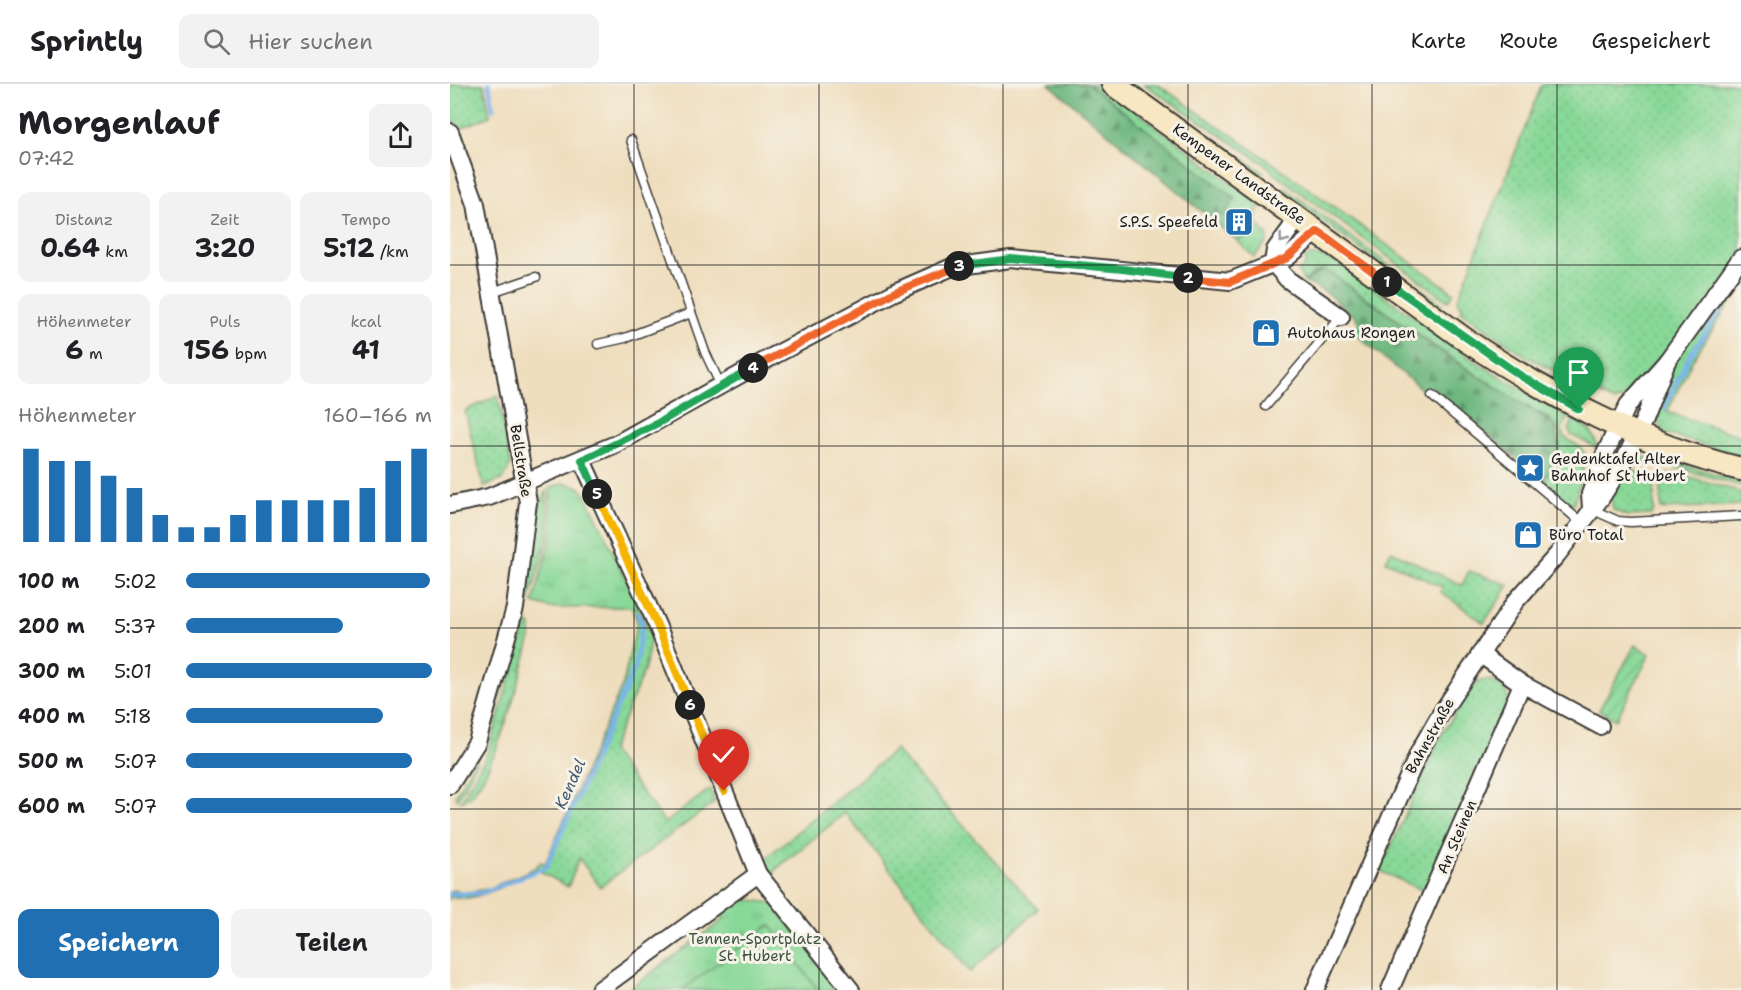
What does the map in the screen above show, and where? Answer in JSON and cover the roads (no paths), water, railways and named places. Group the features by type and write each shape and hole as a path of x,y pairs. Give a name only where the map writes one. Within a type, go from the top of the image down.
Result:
{"street":[{"name":"Kempener Landstraße","path":"1113,84 1439,321 1512,371 1576,407 1627,430 1684,453 1741,469"},
{"name":"Bellstraße","path":"450,132 476,204 528,502 515,608 477,742 450,785"},
{"path":"1299,217 1275,250 1273,263 1287,279 1341,317"},
{"path":"450,505 489,497 582,460 658,423 895,292 951,267 1011,259 1230,282 1287,258 1318,231"},
{"path":"1586,516 1590,494 1627,430 1628,405 1667,362 1741,258"},
{"path":"582,460 657,625 758,874 851,990"},
{"name":"Bahnstraße","path":"1315,990 1420,750 1515,602 1586,516"},
{"path":"1480,654 1522,684 1600,726"},
{"name":"An Steinen","path":"1390,990 1522,684"},
{"path":"599,990 758,874"}],"lane":[{"path":"631,140 692,313 721,387"},
{"path":"492,292 536,277"},
{"path":"598,344 625,338 692,313"},
{"path":"1266,406 1341,317"},
{"path":"1432,396 1586,516 1631,522 1741,516"}],"waterway":[{"name":"Kendel","path":"489,84 493,109"},
{"path":"1664,408 1688,359 1741,279"},
{"name":"Kendel","path":"450,894 482,893 546,867 635,667 642,625 638,614"}],"place":[{"name":"S.P.S. Speefeld","path":"1239,222"},
{"name":"Autohaus Rongen","path":"1266,333"},
{"name":"Gedenktafel Alter Bahnhof St Hubert","path":"1530,468"},
{"name":"Büro Total","path":"1528,535"}],"park label":[{"name":"Tennen-Sportplatz St. Hubert","path":"755,948"}]}
